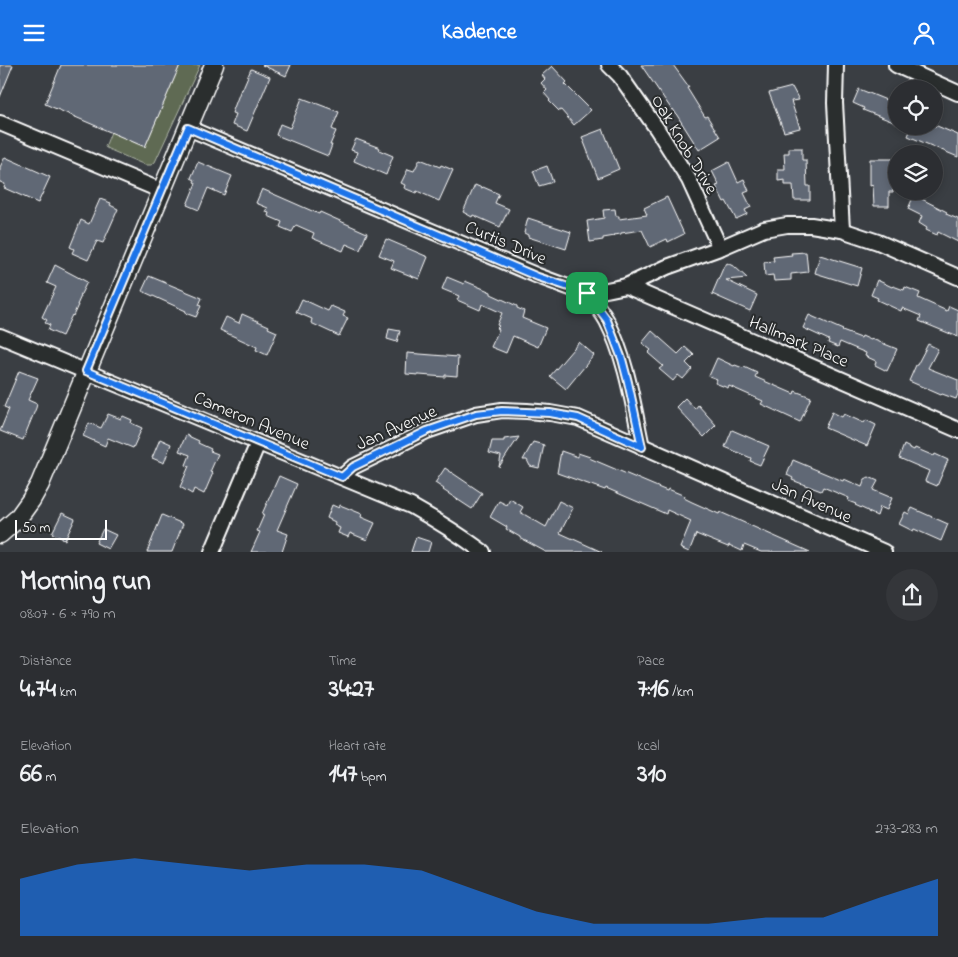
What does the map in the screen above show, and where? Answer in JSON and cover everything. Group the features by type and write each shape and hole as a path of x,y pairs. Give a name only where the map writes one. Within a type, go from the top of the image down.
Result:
{"street":[{"path":"0,533 18,518 32,500 40,484 214,65"},
{"name":"Oak Knob Drive","path":"610,65 620,76 657,129 689,180 720,248"},
{"path":"836,65 835,103 842,229"},
{"path":"896,65 958,93"},
{"path":"0,123 162,191"},
{"name":"Curtis Drive","path":"188,128 538,277 587,293 626,286 667,267 720,248 764,229 787,225 811,225 842,229 878,242 958,277"},
{"name":"Hallmark Place","path":"626,286 958,430"},
{"path":"587,293 607,320 622,359 642,447"},
{"name":"Cameron Avenue","path":"0,336 411,506 461,535 483,552"},
{"name":"Jan Avenue","path":"342,477 353,467 427,431 476,414 502,411 550,413 578,418 884,552"},
{"path":"212,552 258,443"}],"green space":[{"path":"180,65 200,65 155,162 151,165 145,165 105,147 111,132 145,147"}],"building":[{"path":"0,65 13,65 0,97"},
{"path":"61,65 180,65 145,147 45,104"},
{"path":"262,65 291,65 286,76"},
{"path":"641,65 673,65 689,87 687,88 705,117 707,116 720,137 699,150 673,109"},
{"path":"552,66 567,82 565,84 591,110 574,125 561,110 559,111 549,101 544,93 547,90 541,83 545,79 542,75"},
{"path":"251,69 270,77 247,131 232,125 236,114 232,113"},
{"path":"792,87 799,100 791,101 800,128 784,132 769,93"},
{"path":"859,89 888,101 888,120 863,110 864,108 853,103"},
{"path":"302,98 339,112 332,129 336,131 328,156 276,135 280,124 290,128"},
{"path":"603,129 619,169 598,178 582,137"},
{"path":"943,129 958,135 958,157 943,151 943,145 929,145 908,136 943,135"},
{"path":"356,139 380,148 379,150 393,156 386,175 354,161 357,152 351,150"},
{"path":"789,148 802,148 802,160 806,160 807,186 810,186 810,200 794,200 793,185 785,185 785,180 778,181 778,169 785,169 784,153 789,153"},
{"path":"5,157 50,177 38,203 4,188 5,184 0,182 0,167"},
{"path":"420,159 453,170 439,201 417,191 416,193 404,188 405,185 401,183 408,169 414,171"},
{"path":"870,159 888,159 889,206 874,206 873,185 870,186"},
{"path":"198,162 232,176 224,195 208,188 199,210 187,205 196,183 191,178"},
{"path":"729,162 738,182 744,179 749,191 744,193 751,207 745,210 747,214 736,219 716,186 719,185 712,171"},
{"path":"547,166 553,182 539,186 533,171"},
{"path":"475,185 499,194 495,203 509,209 500,227 463,212"},
{"path":"262,189 367,233 360,250 346,244 343,251 312,238 314,233 296,225 292,232 280,227 282,222 268,216 269,213 266,212 268,208 256,203"},
{"path":"667,197 684,234 668,242 667,239 650,247 642,230 621,233 603,238 603,240 590,242 587,221 604,218 603,210 615,209 616,216 619,216 619,219 647,215 644,208"},
{"path":"100,199 111,203 110,205 118,209 103,243 97,241 88,260 72,253 74,249 70,247 81,220 89,224"},
{"path":"912,200 924,200 958,219 958,242 938,232 937,235 926,230 927,228 919,223 922,216 908,209"},
{"path":"528,218 571,232 566,249 528,237 524,233"},
{"path":"386,239 428,257 419,279 391,268 394,261 379,255"},
{"path":"806,252 808,272 791,274 791,280 774,281 773,275 765,276 764,262 774,261 773,257"},
{"path":"820,255 862,268 857,286 815,273"},
{"path":"727,263 735,267 747,278 726,280 757,295 750,311 712,294"},
{"path":"55,265 87,282 73,316 62,336 48,330 50,325 45,323 47,320 42,317 56,287 47,283"},
{"path":"149,276 202,298 196,317 142,291"},
{"path":"447,277 464,284 465,281 491,292 491,294 524,311 522,318 546,328 538,347 513,336 506,353 491,347 499,329 497,325 502,313 482,304 480,310 457,300 459,296 442,289"},
{"path":"877,280 892,287 904,290 905,287 920,293 918,298 947,311 949,306 958,310 958,337 919,321 921,316 902,308 901,311 877,300 878,298 871,295"},
{"path":"302,299 328,311 331,306 345,312 343,316 348,318 339,336 311,323 312,319 296,312"},
{"path":"242,314 269,326 268,328 277,332 267,355 256,350 257,347 220,330 226,317 239,323"},
{"path":"809,315 842,331 861,338 862,336 872,339 897,349 887,371 875,365 876,361 865,356 866,353 840,342 838,347 828,343 829,340 803,328"},
{"path":"389,329 400,331 397,342 387,339"},
{"path":"652,331 678,354 685,347 694,355 686,363 692,369 683,379 678,375 673,381 659,369 663,366 648,353 651,350 642,343"},
{"path":"579,342 594,355 566,389 550,376"},
{"path":"928,344 938,349 928,368 958,380 956,399 941,395 909,381"},
{"path":"407,353 458,357 457,376 406,374"},
{"path":"717,358 734,366 744,367 757,373 755,377 794,394 795,391 811,397 800,422 761,404 763,401 729,386 728,388 715,383 717,379 709,376"},
{"path":"19,371 38,378 28,400 37,404 23,440 0,431 9,409 4,407"},
{"path":"685,398 695,409 698,405 716,425 704,437 676,407"},
{"path":"832,412 842,417 844,414 864,423 866,420 876,425 867,446 825,428"},
{"path":"108,414 121,419 123,416 132,420 131,423 142,428 133,448 108,438 105,446 83,436 89,423 101,428"},
{"path":"732,430 769,446 760,465 750,461 751,458 725,447"},
{"path":"186,435 211,449 210,451 218,454 210,472 213,473 204,494 194,489 192,494 180,487 189,466 186,465 190,455 179,451"},
{"path":"519,437 499,467 501,456 489,453 492,441 504,441 504,439"},
{"path":"160,439 171,444 164,463 152,458"},
{"path":"533,442 544,445 539,468 530,466 527,460 523,460"},
{"path":"904,445 914,450 915,448 948,460 937,486 925,481 929,471 899,458"},
{"path":"561,451 578,457 578,453 590,457 667,491 668,489 685,496 684,498 692,502 719,514 720,512 810,552 761,552 744,545 742,551 696,534 689,552 680,548 691,521 667,510 666,514 606,488 605,490 557,473"},
{"path":"793,460 862,487 865,479 869,477 878,481 873,490 892,498 887,510 880,507 877,516 848,501 849,498 823,487 821,491 792,480 793,478 787,475"},
{"path":"445,468 482,493 472,509 435,483"},
{"path":"279,476 297,484 277,530 288,534 282,552 251,552 260,532 257,531 264,515 262,514"},
{"path":"510,499 523,507 520,512 546,527 559,501 573,508 560,533 602,552 546,552 520,538 506,529 507,527 490,517 499,501 507,505"},
{"path":"332,505 339,508 340,505 362,514 361,517 375,523 367,540 350,533 348,537 338,533 340,528 334,525 335,522 327,518"},
{"path":"912,508 948,524 941,541 899,524 905,512 909,514"},
{"path":"62,513 75,519 65,540 52,533"},
{"path":"162,515 183,524 172,552 147,552"},
{"path":"103,529 116,535 108,549 96,543"},
{"path":"416,537 431,542 428,552 411,552"}],"route":[{"path":"188,128 538,277 587,293 607,320 622,359 642,447 578,418 550,413 502,411 476,414 427,431 353,467 342,477 86,371 188,128"}]}
